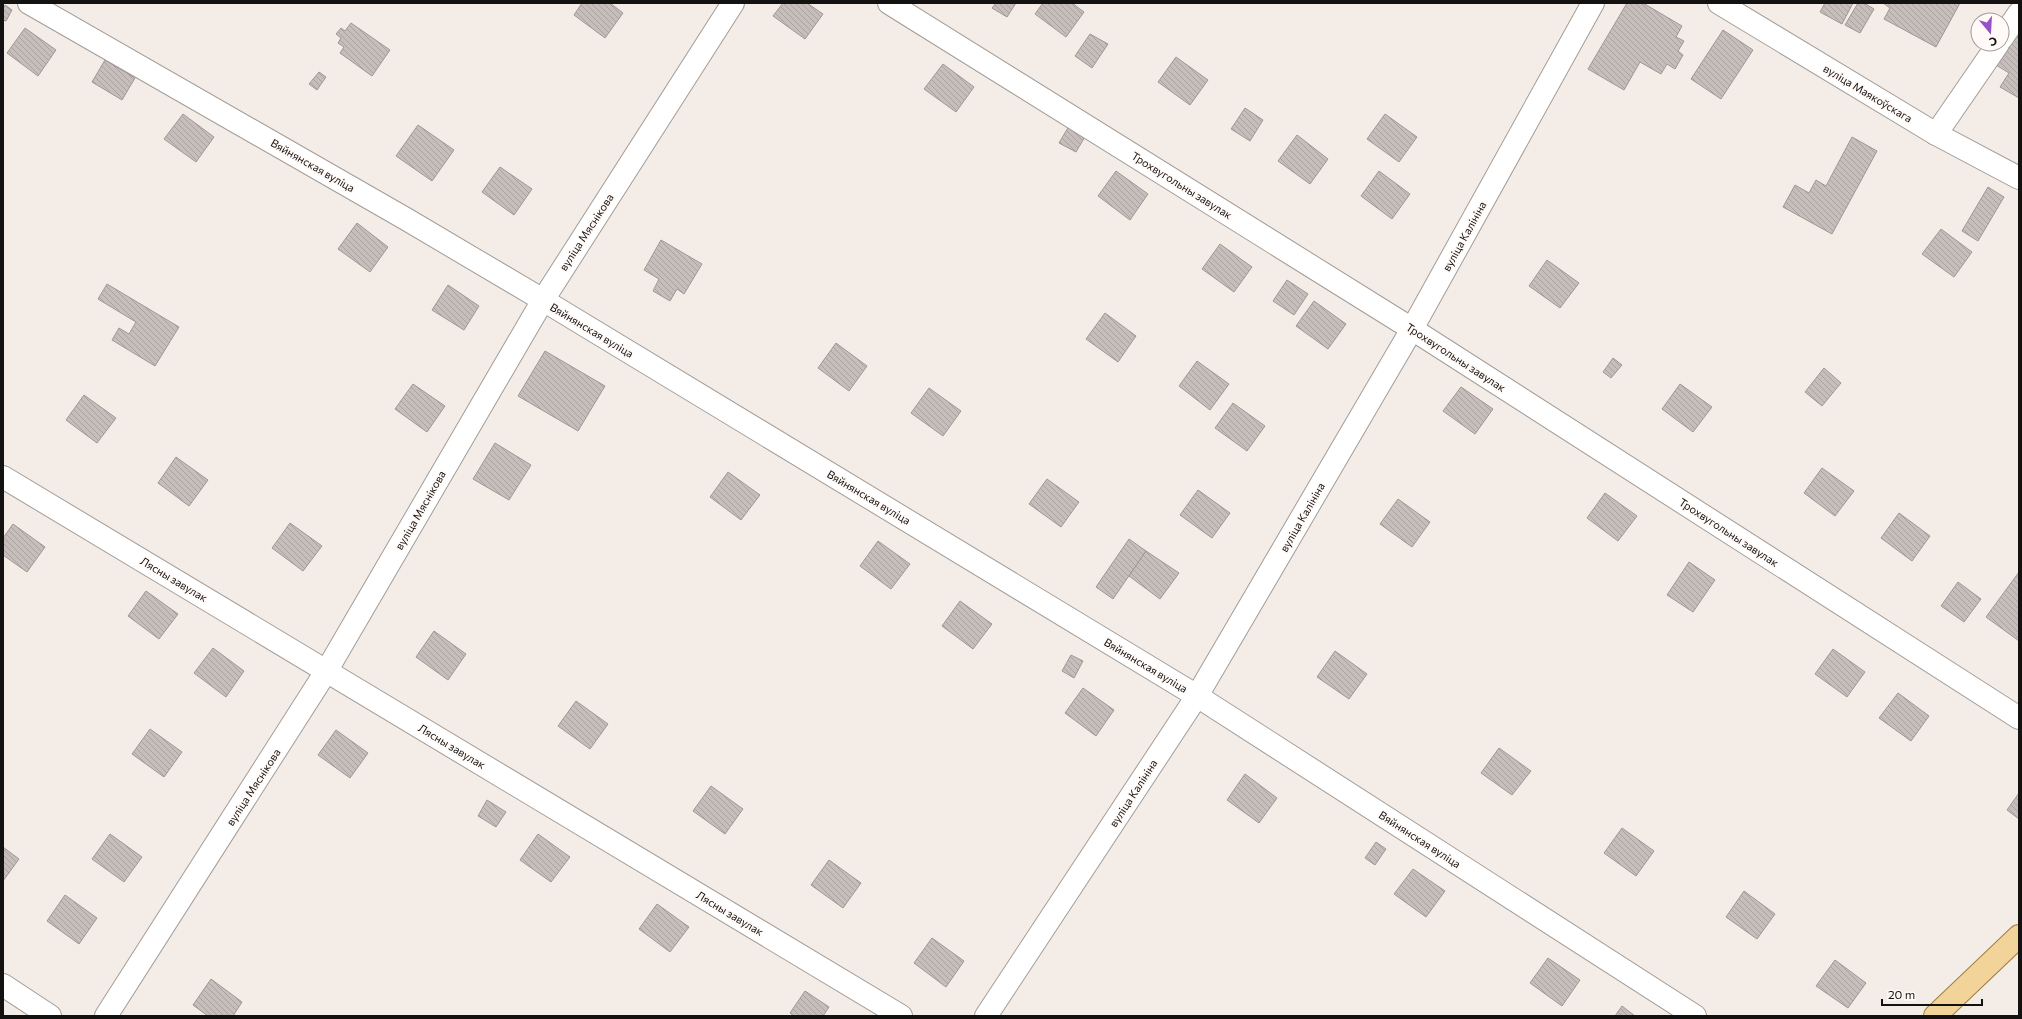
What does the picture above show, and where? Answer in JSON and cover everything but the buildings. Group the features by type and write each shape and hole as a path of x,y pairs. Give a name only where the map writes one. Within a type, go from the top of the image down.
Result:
{"main road":[{"path":"1935,1016 2019,936"}],"street":[{"name":"Вяйнянская вуліца","path":"29,3 406,219 1197,696 1695,1016"},
{"name":"вуліца Мяснікова","path":"106,1016 327,670 542,300 733,3"},
{"name":"Трохвугольны завулак","path":"889,3 1412,329 2019,718"},
{"name":"вуліца Калініна","path":"986,1016 1197,696 1412,329 1593,3"},
{"name":"вуліца Маякоўскага","path":"1719,3 1936,134 2019,178"},
{"path":"2010,26 2019,13"},
{"path":"1936,134 1992,52"},
{"name":"Лясны завулак","path":"3,477 327,670 901,1016"},
{"path":"3,985 50,1016"}]}
